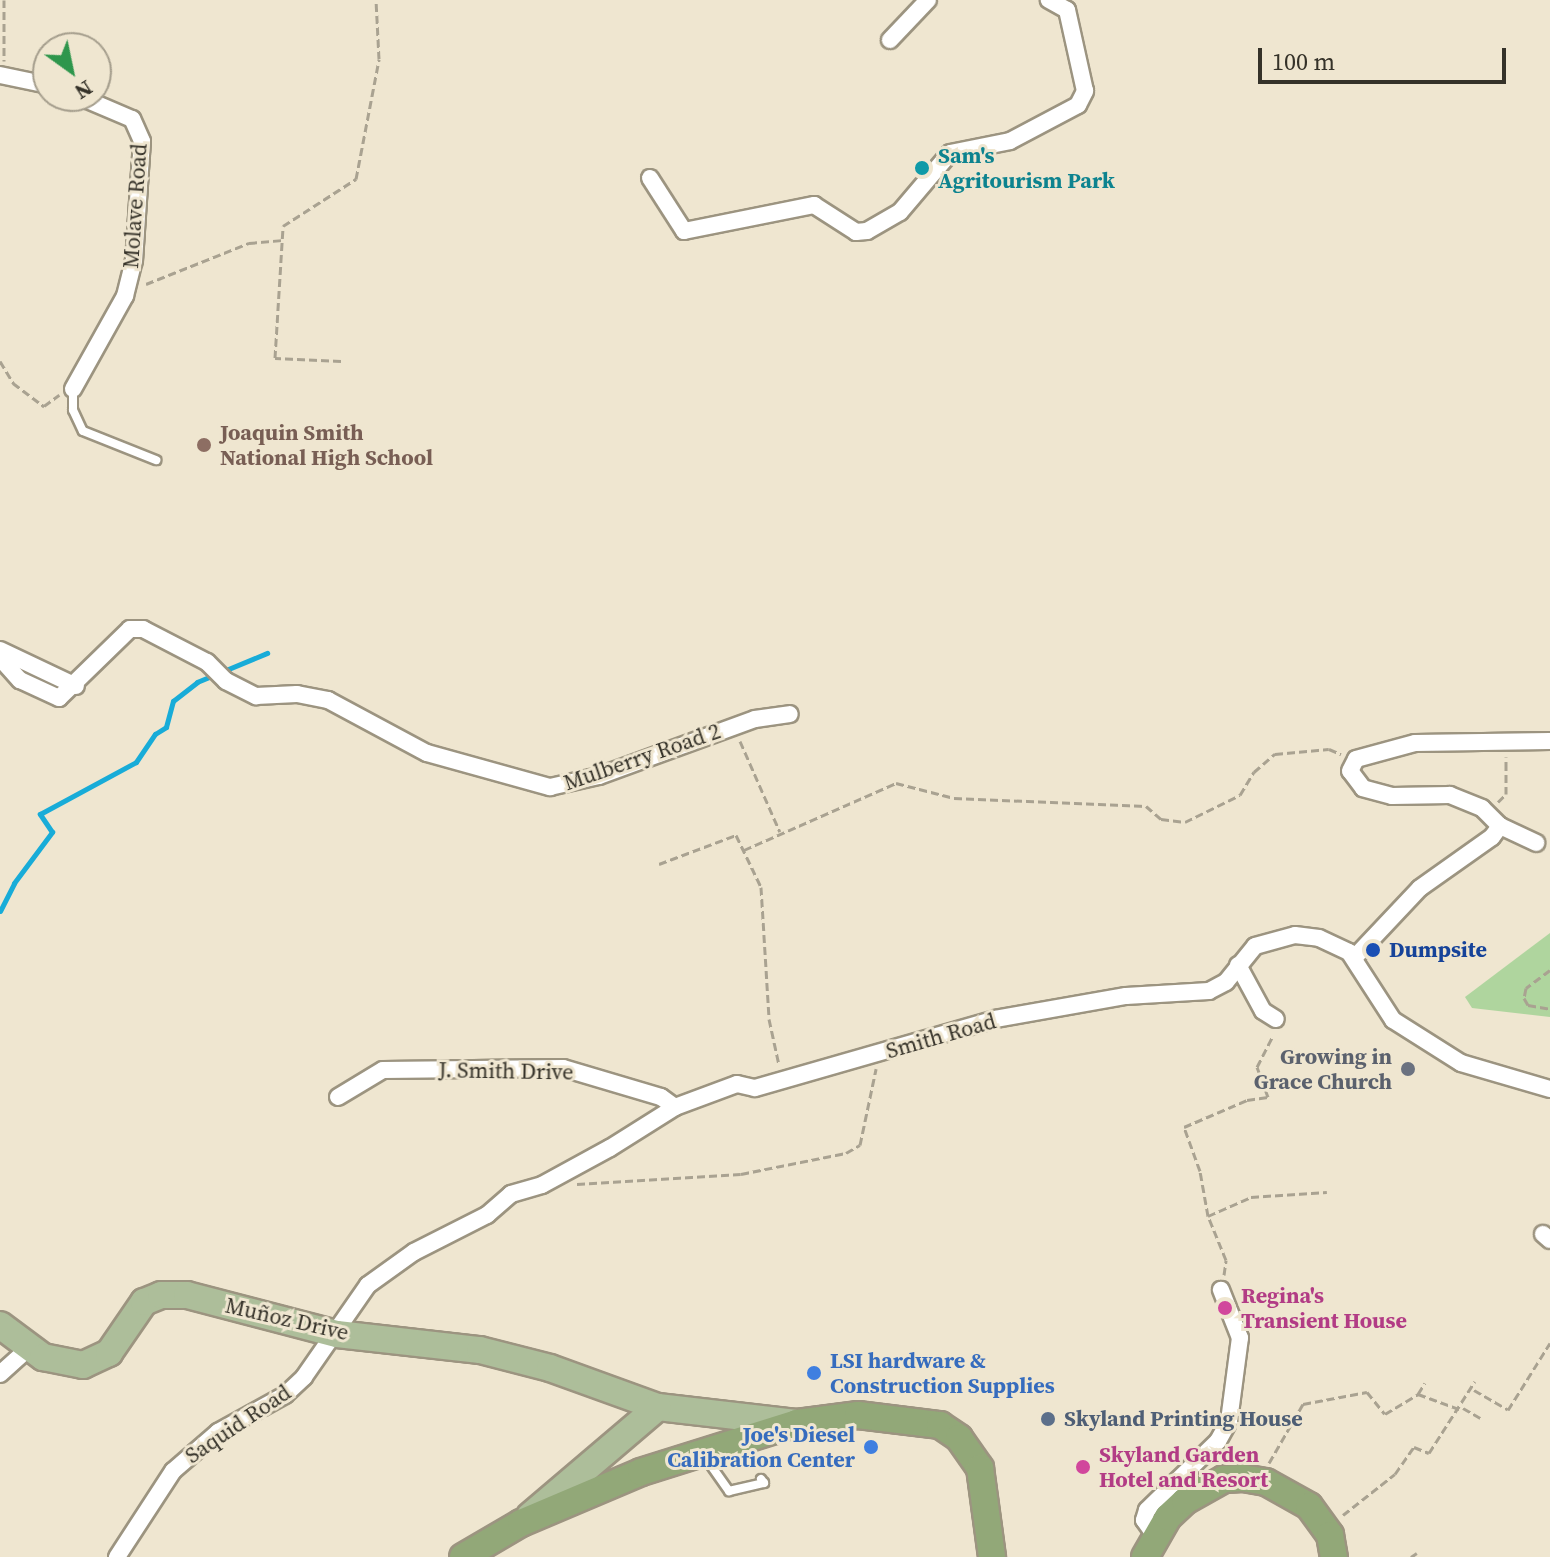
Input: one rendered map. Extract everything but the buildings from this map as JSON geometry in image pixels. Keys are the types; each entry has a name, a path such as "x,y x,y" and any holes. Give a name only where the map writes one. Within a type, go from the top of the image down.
{"highway":[{"path":"463,1557 521,1523 641,1472 701,1453 742,1452 797,1423 858,1415 940,1425 959,1438 980,1468 992,1557"},
{"path":"1151,1547 1168,1517 1203,1488 1243,1478 1274,1485 1309,1506 1330,1535 1334,1557"}],"main road":[{"name":"Muñoz Drive","path":"0,1325 28,1349 66,1364 93,1363 118,1343 131,1314 161,1295 187,1295 337,1334 480,1350 550,1368 658,1407 797,1423"},
{"path":"521,1523 658,1407"}],"street":[{"path":"890,40 928,0"},
{"path":"650,178 684,231 804,205 825,209 856,232 867,231 900,212 950,153 1010,141 1078,105 1085,91 1067,10 1049,0"},
{"path":"2,76 32,82"},
{"name":"Molave Road","path":"65,392 125,296 134,261 140,129 112,110"},
{"name":"Mulberry Road 2","path":"76,686 136,628 213,666 226,681 256,696 297,694 328,700 427,753 550,787 599,776 732,727 790,714"},
{"path":"0,650 76,686"},
{"path":"0,658 20,680 53,698 76,686"},
{"path":"1536,843 1500,826 1488,812 1450,795 1392,796 1363,788 1350,771 1356,759 1415,743 1550,741"},
{"path":"1500,826 1492,837 1420,888 1354,958 1393,1020 1461,1063 1550,1089"},
{"name":"Smith Road","path":"337,1334 352,1302 391,1268 487,1215 511,1194 542,1185 675,1107 737,1084 755,1088 783,1076 879,1054 995,1019 1126,996 1209,991 1226,982 1238,965 1266,940 1295,935 1338,945 1354,958"},
{"path":"1238,965 1263,1011 1276,1019"},
{"name":"J. Smith Drive","path":"338,1097 383,1070 563,1068 661,1097 675,1107"},
{"path":"1151,1547 1144,1520 1147,1510 1218,1441 1229,1421 1240,1338 1221,1290"},
{"name":"Saquid Road","path":"117,1557 173,1471 218,1432 285,1395 337,1334"},
{"path":"0,1374 28,1349"}],"lane":[{"path":"65,392 83,431 156,460"},
{"path":"701,1453 729,1491 764,1483 761,1479"}],"path":[{"path":"2,76 4,0"},
{"path":"341,361 275,358 282,240 285,220 356,179 379,59 376,0"},
{"path":"125,296 205,258 249,243 282,240"},
{"path":"0,361 13,383 44,406 65,392"},
{"path":"732,727 780,832"},
{"path":"1488,812 1506,794 1505,741"},
{"path":"744,850 896,783 954,798 1146,806 1161,819 1185,822 1240,795 1254,772 1275,754 1329,749 1356,759"},
{"path":"659,864 736,835 761,887 769,1019 783,1076"},
{"path":"1550,970 1526,988 1524,998 1528,1005 1550,1009"},
{"path":"1221,1290 1226,1260 1208,1216 1200,1171 1184,1127 1247,1100 1268,1097 1257,1067 1272,1044 1276,1019"},
{"path":"542,1185 741,1174 846,1153 860,1145 879,1054"},
{"path":"1208,1216 1251,1197 1327,1192"},
{"path":"1474,1390 1508,1410 1550,1343"},
{"path":"1341,1516 1395,1474 1414,1447 1429,1453 1462,1409 1474,1390 1475,1381"},
{"path":"1268,1466 1303,1404 1367,1392 1385,1414 1418,1394 1425,1383"},
{"path":"1418,1394 1480,1418"},
{"path":"1411,1557 1417,1553"}],"green space":[{"path":"1550,933 1550,1017 1472,1008 1465,997"}],"waterway":[{"path":"0,911 14,883 52,832 40,814 136,762 155,734 166,727 173,701 197,682 267,653"}],"place":[{"name":"Sam's Agritourism Park","path":"922,168"},
{"name":"Joaquin Smith National High School","path":"204,445"},
{"name":"Dumpsite","path":"1373,950"},
{"name":"Growing in Grace Church","path":"1408,1069"},
{"name":"Regina's Transient House","path":"1225,1308"},
{"name":"LSI hardware & Construction Supplies","path":"814,1373"},
{"name":"Skyland Printing House","path":"1048,1419"},
{"name":"Joe's Diesel Calibration Center","path":"871,1447"},
{"name":"Skyland Garden Hotel and Resort","path":"1083,1467"}]}
